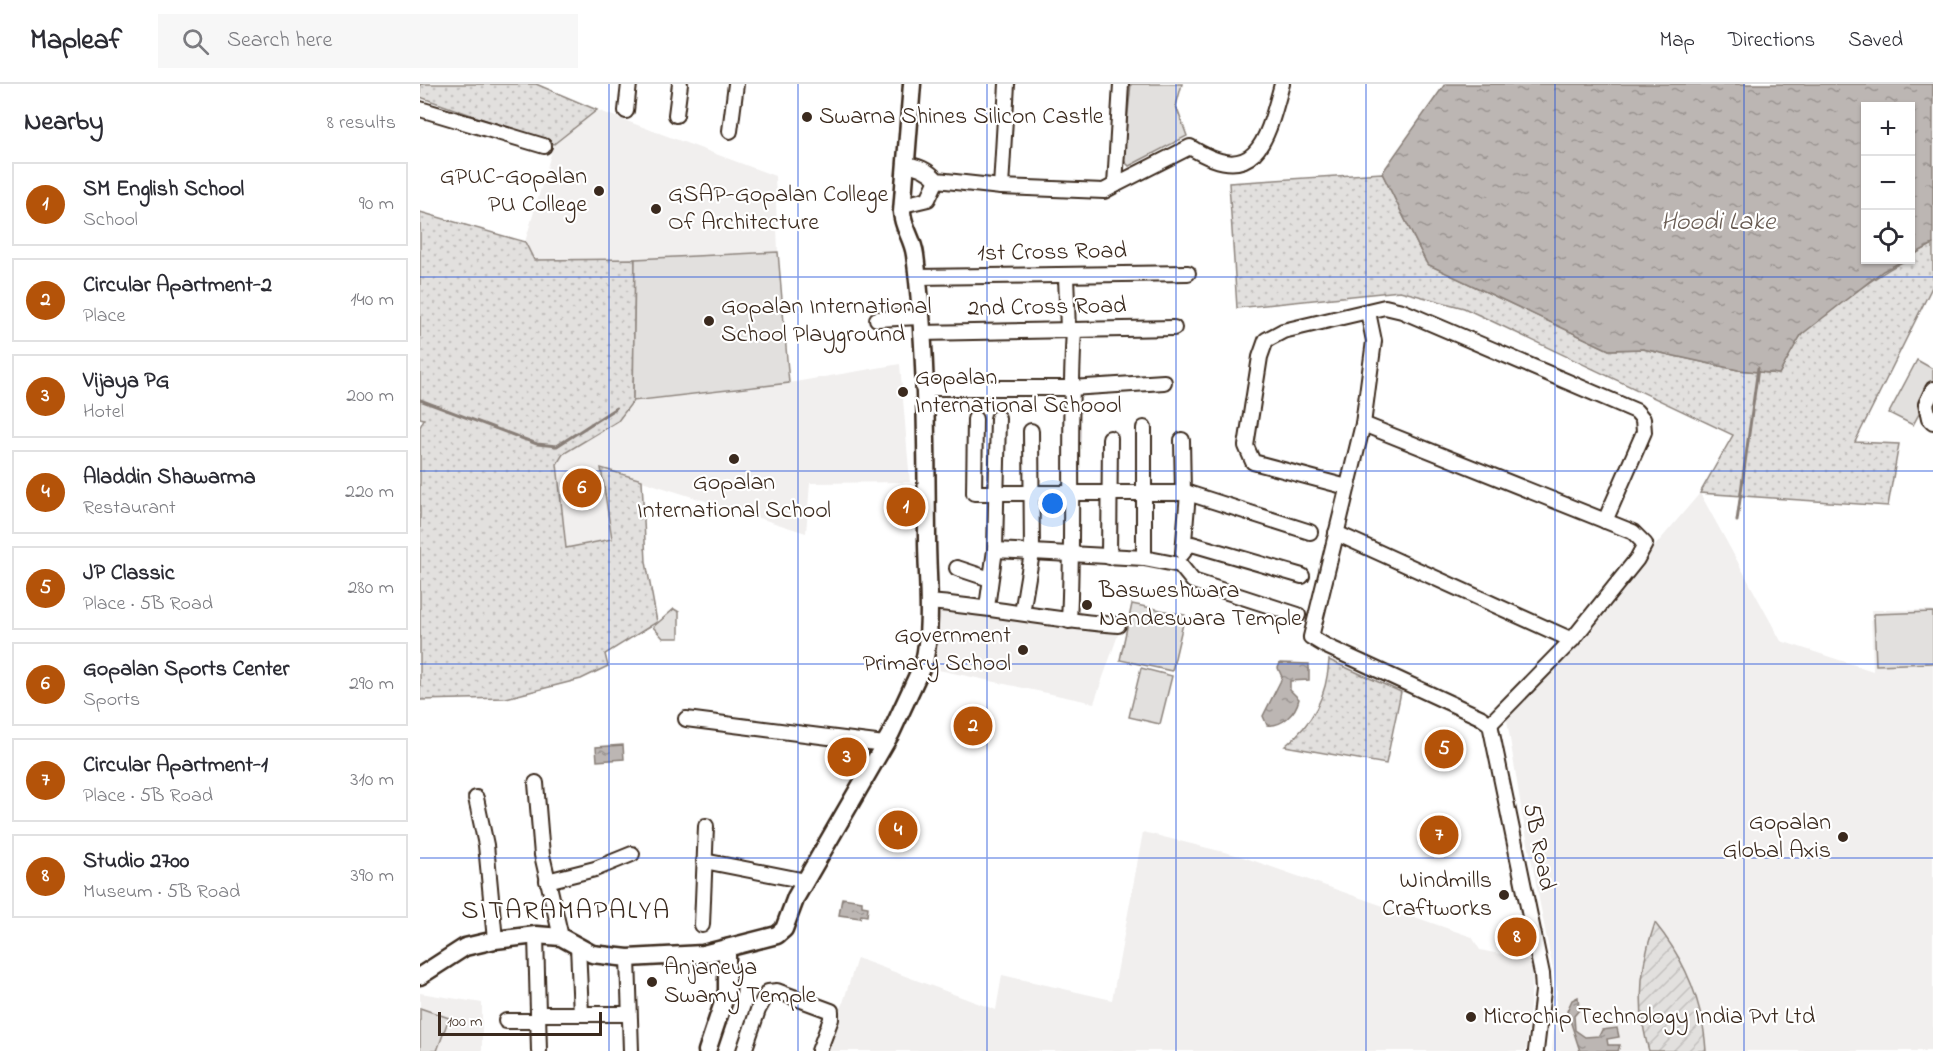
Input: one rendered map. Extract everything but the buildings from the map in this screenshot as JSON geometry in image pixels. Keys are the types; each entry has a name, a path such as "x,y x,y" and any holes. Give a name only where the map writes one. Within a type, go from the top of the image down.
{"street":[{"path":"626,111 629,84"},
{"path":"676,115 680,84"},
{"path":"730,131 736,84"},
{"path":"420,976 465,947 495,940 536,935 561,937 592,954 628,958 703,954 777,935 784,929 796,897 884,744 924,662 929,602 920,325 914,246 903,225 905,165 912,84"},
{"path":"1001,187 1007,84"},
{"path":"1115,185 1121,84"},
{"path":"905,165 914,165 930,172 937,180 1001,187 1095,192 1104,191 1190,147 1224,162 1238,163 1251,157 1262,146 1282,84"},
{"path":"420,109 544,146"},
{"path":"903,205 927,199 937,180"},
{"name":"1st Cross Road","path":"917,277 1188,273"},
{"path":"1066,276 1071,331 1073,493 1069,621"},
{"path":"1347,487 1253,462 1246,446 1260,357 1266,340 1283,331 1384,307 1402,311 1636,411 1643,419 1644,432 1605,521"},
{"path":"1363,424 1633,532 1645,544 1637,559 1572,640 1490,724 1480,717 1311,637 1363,424 1374,341 1368,312"},
{"name":"2nd Cross Road","path":"877,319 920,325 1071,331 1174,328"},
{"path":"923,388 1071,388 1164,382"},
{"path":"1933,389 1926,404 1929,418 1933,422"},
{"path":"987,607 995,550 998,418"},
{"path":"975,419 974,493 1186,493 1310,532"},
{"path":"1144,428 1144,558"},
{"path":"1022,613 1032,553 1031,431"},
{"path":"1109,556 1110,438"},
{"path":"1180,565 1185,548 1186,493 1182,440"},
{"path":"1336,533 1572,640"},
{"path":"1185,548 1192,544 1302,576"},
{"path":"995,550 1144,558 1180,565 1193,580 1298,615"},
{"path":"957,568 990,579"},
{"path":"929,602 987,607 1069,621 1118,625"},
{"path":"686,719 884,744"},
{"name":"5B Road","path":"1490,724 1542,975 1543,992 1536,1051"},
{"path":"536,783 546,881 561,937"},
{"path":"476,798 486,845 495,940"},
{"path":"702,925 706,826"},
{"path":"546,881 595,869 632,854"},
{"path":"704,861 807,880"},
{"path":"536,935 538,1051"},
{"path":"578,946 581,1014"},
{"path":"707,1051 727,991 727,948"},
{"path":"628,958 630,1051"},
{"path":"744,1051 758,1010 768,992 777,991 831,1011 831,1019 819,1051"},
{"path":"506,1021 581,1014 628,1014"}],"shaded area":[{"path":"420,84 536,84 597,110 554,144 420,97"},
{"path":"1131,84 1182,84 1176,106 1187,136 1129,166 1123,160"},
{"name":"GSAP-Gopalan College Of Architecture","path":"597,110 775,176 778,252 635,259 534,260 525,242 554,144"},
{"path":"1382,173 1427,264 1609,350 1643,349 1738,370 1779,374 1800,337 1819,319 1888,270 1900,264 1915,264 1915,254 1933,244 1933,285 1855,442 1899,444 1888,506 1700,493 1733,435 1464,308 1400,291 1237,308 1229,183"},
{"path":"420,212 525,242 534,260 635,259 633,401 618,421 563,454 557,464 566,548 612,539 601,468 642,480 646,562 657,622 605,654 608,666 581,679 506,698 420,700 420,427 424,419 420,418"},
{"name":"Gopalan International School Playground","path":"778,252 789,383 633,401 635,259"},
{"path":"1917,360 1933,369 1933,388 1913,425 1889,413"},
{"name":"Gopalan International School","path":"900,364 910,482 810,483 806,533 601,468 612,539 566,548 557,464 563,454 618,421 633,401 789,383"},
{"path":"1700,493 1781,641 1873,671 1871,610 1933,610 1933,1051 1552,1051 1557,990 1522,813 1507,720"},
{"path":"1132,604 1185,615 1172,671 1120,660"},
{"name":"Government Primary School","path":"935,606 1119,632 1094,703 934,669"},
{"path":"674,609 679,612 679,638 663,638 653,627"},
{"path":"1933,612 1933,663 1876,665 1874,614"},
{"path":"1329,660 1401,692 1386,764 1285,746 1303,728 1317,708 1328,673"},
{"path":"1141,668 1172,676 1160,724 1129,717"},
{"path":"1143,832 1240,856 1472,937 1480,950 1534,961 1526,1051 828,1051 857,958 996,1010 1002,975 1112,1000"},
{"path":"1655,923 1676,952 1691,983 1701,1016 1706,1051 1649,1051 1641,1003 1643,971"},
{"path":"420,993 482,1003 482,1051 420,1051"},
{"path":"420,1008 449,1018 437,1051 420,1051"}],"water":[{"name":"Hoodi Lake","path":"1445,84 1933,84 1933,244 1915,254 1915,102 1861,102 1861,264 1897,264 1883,271 1801,335 1779,374 1738,370 1643,349 1609,350 1427,264 1382,173"},
{"path":"1280,663 1309,664 1309,680 1290,681 1290,690 1299,699 1295,709 1288,718 1278,724 1267,725 1263,716 1282,677 1278,668"},
{"path":"623,745 624,759 597,761 596,747"},
{"path":"842,898 862,901 862,906 868,907 867,916 861,915 860,918 839,915"},
{"path":"1578,997 1579,1010 1574,1016 1575,1030 1585,1037 1599,1036 1602,1030 1617,1028 1619,1037 1607,1039 1608,1045 1620,1045 1618,1051 1580,1051 1567,1011 1572,1000"}],"waterway":[{"path":"1737,521 1758,368"},
{"path":"420,400 537,444 557,446 616,408"}],"place":[{"name":"Swarna Shines Silicon Castle","path":"807,117"},
{"name":"GPUC-Gopalan PU College","path":"599,191"},
{"name":"GSAP-Gopalan College Of Architecture","path":"656,209"},
{"name":"Gopalan International School Playground","path":"709,321"},
{"name":"Gopalan International Schoool","path":"903,392"},
{"name":"Gopalan International School","path":"734,459"},
{"name":"Gopalan Sports Center","path":"582,488"},
{"name":"SM English School","path":"906,507"},
{"name":"Basweshwara Nandeswara Temple","path":"1087,605"},
{"name":"Government Primary School","path":"1023,650"},
{"name":"Circular Apartment-2","path":"973,726"},
{"name":"JP Classic","path":"1444,749"},
{"name":"Vijaya PG","path":"847,757"},
{"name":"Aladdin Shawarma","path":"898,830"},
{"name":"Circular Apartment-1","path":"1439,835"},
{"name":"Gopalan Global Axis","path":"1843,837"},
{"name":"Windmills Craftworks","path":"1504,895"},
{"name":"Studio 2700","path":"1517,937"},
{"name":"Anjaneya Swamy Temple","path":"652,982"},
{"name":"Microchip Technology India Pvt Ltd","path":"1471,1017"}],"district":[{"name":"SITARAMAPALYA","path":"566,911"}]}
